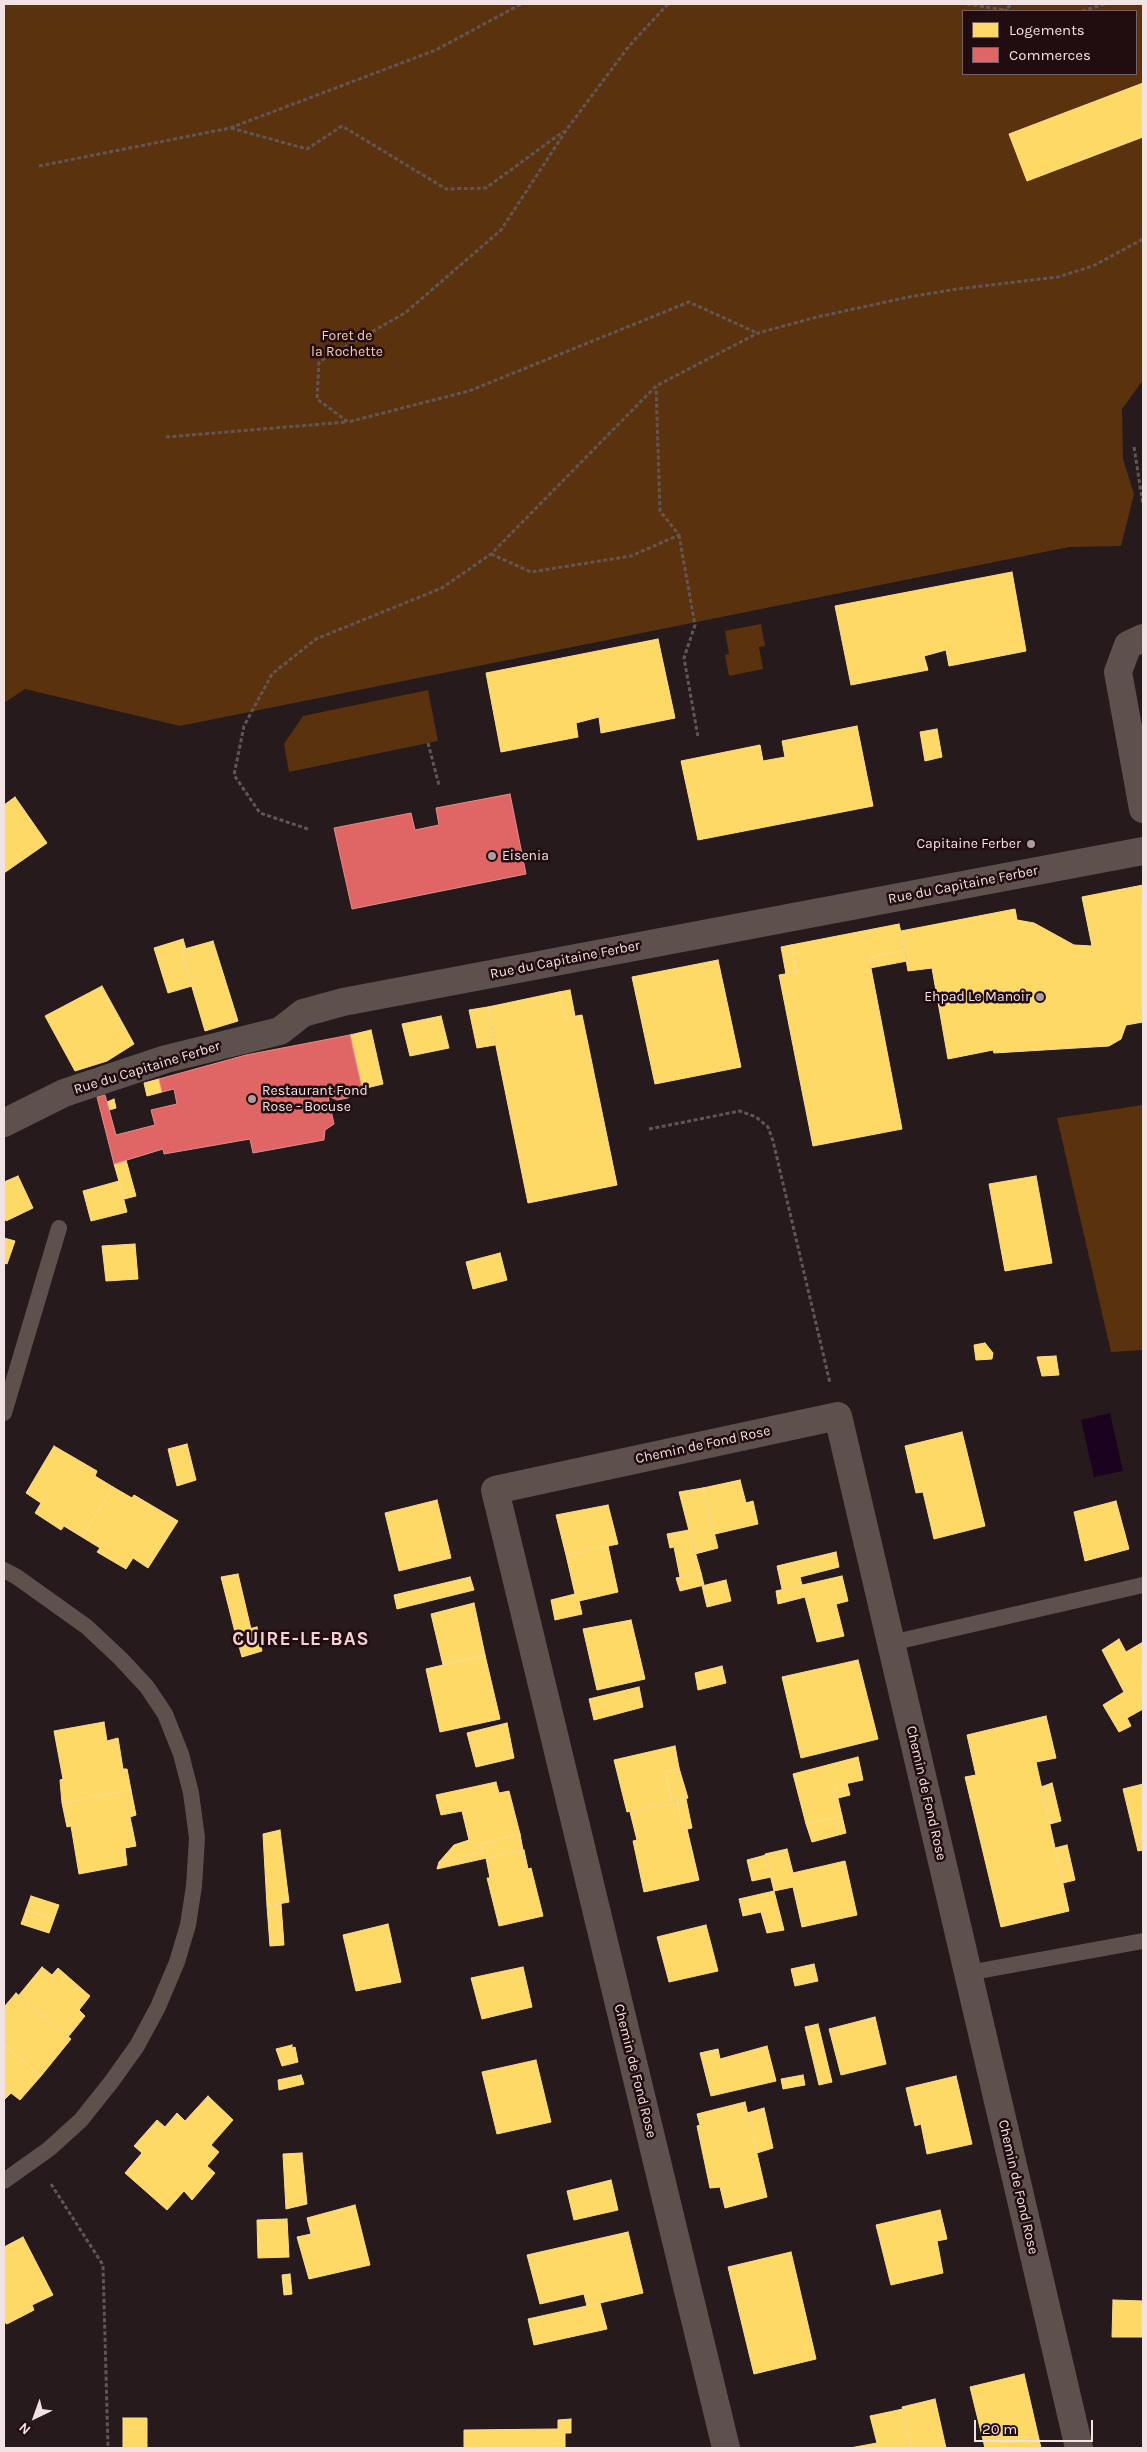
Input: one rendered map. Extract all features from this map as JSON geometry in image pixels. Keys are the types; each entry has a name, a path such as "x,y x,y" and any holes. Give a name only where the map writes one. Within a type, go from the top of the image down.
{"street":[{"path":"1143,638 1128,645 1118,672 1143,809"},
{"name":"Rue du Capitaine Ferber","path":"4,1123 64,1093 166,1059 280,1031 303,1013 343,1002 1143,851"},
{"name":"Chemin de Fond Rose","path":"726,2448 495,1490 838,1416 1079,2448"}],"lane":[{"path":"4,1413 59,1228"},
{"path":"4,1570 87,1627 121,1658 147,1687 166,1714 181,1754 191,1794 197,1838 194,1886 188,1925 177,1962 158,2007 137,2046 81,2120 35,2160 4,2181"},
{"path":"891,1643 1143,1585"},
{"path":"968,1973 1143,1942"}],"path":[{"path":"39,166 230,128 436,50 521,4"},
{"path":"348,422 317,399 319,362 405,312 501,230 567,129 629,46 668,4"},
{"path":"967,4 1000,10"},
{"path":"1085,10 1105,4"},
{"path":"230,128 306,149 342,126 446,189 486,188 567,129"},
{"path":"308,829 260,813 234,775 244,726 272,674 316,639 442,588 491,554 656,386 758,333 817,317 909,297 957,289 1058,277 1092,266 1122,252 1143,239"},
{"path":"166,437 348,422 469,391 633,323 689,302 758,333"},
{"path":"656,386 660,511 679,535 695,625 684,658 698,737"},
{"path":"1134,447 1143,505"},
{"path":"491,554 531,572 631,556 679,535"},
{"path":"428,743 439,785"},
{"path":"650,1129 740,1110 756,1117 768,1127 773,1141 838,1416"},
{"path":"35,2160 103,2265 108,2448"}],"green space":[{"name":"Foret de la Rochette","path":"4,4 1143,4 1143,380 1122,409 1123,459 1134,494 1121,546 1069,547 180,726 25,689 4,703"},
{"path":"761,624 765,646 759,647 763,669 729,676 725,655 729,654 725,631"},
{"path":"428,690 438,741 289,772 284,744 303,716"},
{"path":"1143,1105 1143,1350 1111,1352 1057,1118"}],"shaded area":[{"path":"1110,1413 1123,1471 1094,1477 1081,1420"}],"building: Logements":[{"path":"1143,83 1143,137 1027,181 1009,134"},
{"path":"1012,572 1026,651 949,666 946,650 924,656 928,670 851,685 835,606"},
{"path":"658,639 675,718 601,733 599,717 576,723 578,737 501,752 486,673"},
{"path":"857,726 873,806 698,840 681,761 760,745 763,761 785,757 782,741"},
{"path":"937,729 942,757 925,761 920,732"},
{"path":"15,797 47,843 4,873 4,805"},
{"name":"Ehpad Le Manoir","path":"1143,885 1143,1022 1126,1025 1121,1039 1109,1046 994,1053 993,1050 948,1059 932,968 908,971 901,931 1015,909 1017,920 1034,923 1074,945 1092,946 1082,897"},
{"path":"899,924 905,950 869,958 902,1129 813,1146 779,975 797,972 791,945"},
{"path":"183,939 186,949 181,950 192,986 168,993 154,948"},
{"path":"213,941 238,1021 205,1031 181,950"},
{"path":"791,945 797,972 786,974 781,947"},
{"path":"905,950 907,961 870,968 869,958"},
{"path":"718,960 741,1067 655,1084 632,977"},
{"path":"102,986 134,1044 107,1061 75,1071 45,1016"},
{"path":"570,990 575,1016 565,1018 559,992"},
{"path":"559,992 565,1018 582,1015 617,1185 528,1203 488,1007"},
{"path":"488,1007 495,1045 477,1048 469,1010"},
{"path":"441,1016 449,1048 410,1056 402,1024"},
{"path":"371,1030 383,1084 362,1089 350,1035"},
{"path":"159,1079 162,1092 147,1096 144,1083"},
{"path":"114,1099 116,1108 109,1110 107,1102"},
{"path":"126,1160 136,1196 124,1199 114,1164"},
{"path":"18,1176 33,1208 6,1221 4,1216 4,1182"},
{"path":"1036,1176 1052,1263 1005,1271 989,1184"},
{"path":"119,1181 127,1212 91,1221 83,1191"},
{"path":"4,1238 15,1241 7,1264 4,1263"},
{"path":"135,1244 138,1279 106,1281 102,1246"},
{"path":"500,1253 507,1280 473,1289 466,1262"},
{"path":"985,1343 993,1353 992,1359 976,1360 974,1345"},
{"path":"1056,1356 1059,1375 1042,1376 1037,1357"},
{"path":"962,1432 985,1526 934,1539 923,1492 916,1493 905,1446"},
{"path":"187,1444 196,1480 177,1486 168,1449"},
{"path":"54,1446 97,1471 95,1476 113,1487 82,1537 64,1526 61,1530 35,1513 41,1503 26,1493"},
{"path":"740,1480 746,1503 753,1501 758,1524 715,1534 703,1488"},
{"path":"113,1487 132,1498 134,1495 178,1521 148,1568 133,1558 126,1569 97,1552 100,1548 82,1537"},
{"path":"703,1488 718,1548 695,1554 679,1492"},
{"path":"437,1500 451,1558 399,1571 385,1513"},
{"path":"1116,1501 1129,1549 1085,1561 1074,1512"},
{"path":"608,1505 618,1544 566,1555 556,1515"},
{"path":"689,1530 701,1573 680,1577 674,1547 670,1548 667,1534"},
{"path":"608,1546 618,1592 579,1601 582,1614 555,1620 551,1600 575,1594 566,1555"},
{"path":"836,1552 839,1567 800,1577 802,1585 782,1589 777,1566"},
{"path":"701,1573 704,1585 680,1591 676,1578"},
{"path":"238,1574 251,1629 235,1632 221,1577"},
{"path":"842,1576 848,1601 836,1604 844,1636 817,1642 805,1597 778,1604 776,1591"},
{"path":"470,1577 474,1590 397,1609 394,1595"},
{"path":"726,1580 731,1601 707,1607 702,1586"},
{"path":"474,1603 485,1655 443,1665 431,1614"},
{"path":"631,1620 645,1679 597,1690 583,1629"},
{"path":"257,1627 262,1651 242,1657 235,1632"},
{"path":"1119,1639 1126,1652 1143,1642 1143,1709 1127,1718 1131,1726 1119,1732 1103,1705 1124,1692 1102,1650"},
{"path":"485,1655 500,1719 440,1732 426,1669"},
{"path":"858,1660 878,1739 801,1758 782,1677"},
{"path":"722,1666 726,1683 698,1690 695,1673"},
{"path":"639,1687 643,1707 594,1720 589,1699"},
{"path":"1046,1716 1056,1758 1036,1762 1069,1911 1001,1927 965,1777 976,1775 967,1735"},
{"path":"104,1722 107,1741 118,1738 123,1769 127,1769 131,1790 62,1803 60,1780 63,1779 54,1731"},
{"path":"507,1723 514,1758 476,1767 467,1733"},
{"path":"675,1746 679,1768 665,1772 672,1802 627,1812 614,1760"},
{"path":"858,1757 863,1780 835,1786 842,1816 806,1824 793,1774"},
{"path":"679,1768 688,1798 672,1802 665,1772"},
{"path":"496,1782 499,1793 509,1791 520,1834 481,1844 483,1852 439,1862 454,1845 469,1840 462,1811 441,1815 436,1795"},
{"path":"847,1783 850,1795 838,1798 835,1786"},
{"path":"1052,1783 1061,1821 1050,1824 1041,1787"},
{"path":"1143,1784 1143,1850 1138,1851 1123,1789"},
{"path":"131,1790 136,1815 130,1817 136,1846 125,1848 127,1865 79,1874 71,1826 67,1827 62,1803"},
{"path":"686,1799 692,1828 683,1830 677,1800"},
{"path":"677,1800 683,1830 687,1829 699,1880 644,1892 633,1841 637,1840 630,1812"},
{"path":"842,1816 846,1833 812,1842 806,1824"},
{"path":"280,1830 289,1902 267,1906 263,1834"},
{"path":"520,1834 523,1850 437,1869 439,1862 483,1852 481,1844"},
{"path":"1067,1845 1075,1880 1063,1883 1055,1848"},
{"path":"787,1849 793,1873 845,1861 857,1915 802,1927 793,1887 774,1891 765,1854"},
{"path":"524,1850 528,1869 531,1868 543,1916 499,1926 487,1878 490,1878 486,1858"},
{"path":"766,1855 771,1877 752,1881 747,1860"},
{"path":"774,1891 784,1930 767,1933 761,1912 743,1916 739,1899"},
{"path":"31,1896 59,1905 54,1919 26,1910"},
{"path":"281,1904 284,1945 270,1946 267,1906"},
{"path":"26,1910 54,1919 49,1933 21,1924"},
{"path":"388,1924 401,1982 356,1991 343,1935"},
{"path":"706,1925 718,1971 669,1982 657,1937"},
{"path":"814,1964 818,1981 795,1986 791,1969"},
{"path":"42,1967 52,1975 58,1968 90,1996 79,2010 85,2016 68,2037 19,1995"},
{"path":"523,1967 532,2007 482,2019 471,1978"},
{"path":"16,1993 71,2039 41,2076 4,2045 4,2007"},
{"path":"875,2017 886,2064 841,2075 829,2029"},
{"path":"818,2024 832,2082 819,2085 805,2027"},
{"path":"4,2045 41,2076 20,2100 11,2093 4,2100"},
{"path":"292,2045 292,2048 295,2047 298,2062 282,2066 276,2049"},
{"path":"767,2046 776,2081 711,2096 700,2053 718,2049 720,2059"},
{"path":"536,2060 551,2122 497,2134 482,2072"},
{"path":"301,2075 304,2084 279,2090 278,2080"},
{"path":"803,2075 805,2085 783,2089 781,2079"},
{"path":"956,2076 972,2144 927,2154 921,2124 915,2126 906,2088"},
{"path":"208,2096 233,2120 211,2145 219,2152 207,2166 215,2173 192,2200 184,2191 167,2210 125,2173 142,2153 134,2146 157,2120 165,2127 177,2113 185,2121"},
{"path":"745,2102 767,2197 725,2208 720,2187 710,2188 697,2126 700,2125 697,2114"},
{"path":"764,2108 773,2148 757,2153 747,2113"},
{"path":"302,2153 307,2204 286,2209 283,2154"},
{"path":"611,2180 618,2210 574,2220 567,2191"},
{"path":"355,2205 370,2265 309,2279 297,2237 311,2234 307,2218"},
{"path":"940,2210 947,2239 937,2241 943,2273 891,2285 876,2225"},
{"path":"287,2219 289,2257 258,2258 257,2220"},
{"path":"628,2232 643,2293 587,2306 584,2294 540,2304 527,2255"},
{"path":"23,2237 53,2295 32,2305 34,2310 7,2324 4,2322 4,2247"},
{"path":"791,2252 816,2359 754,2374 728,2267"},
{"path":"290,2274 292,2294 284,2295 282,2275"},
{"path":"1113,2300 1143,2301 1143,2337 1112,2337"},
{"path":"600,2303 607,2329 534,2345 528,2319"},
{"path":"1024,2374 1041,2448 985,2448 970,2387"},
{"path":"935,2399 946,2448 912,2448 902,2407"},
{"path":"903,2409 912,2448 850,2448 877,2443 870,2416"},
{"path":"123,2418 147,2418 147,2448 123,2448"},
{"path":"571,2419 571,2433 565,2433 565,2448 464,2448 464,2430 558,2429 558,2420"}],"building: Commerces":[{"path":"510,794 526,874 352,909 334,828 411,813 415,830 439,825 436,808"},
{"name":"Restaurant Fond Rose - Bocuse","path":"350,1035 362,1089 353,1090 348,1098 337,1100 328,1096 334,1124 325,1130 324,1140 253,1153 250,1139 164,1154 163,1149 114,1164 97,1097 105,1095 116,1135 155,1125 151,1110 177,1104 174,1089 162,1092 159,1079 246,1055"}],"place":[{"name":"Capitaine Ferber","path":"1031,844"},
{"name":"Eisenia","path":"492,856"},
{"name":"Ehpad Le Manoir","path":"1040,997"},
{"name":"Restaurant Fond Rose - Bocuse","path":"252,1099"}],"district":[{"name":"CUIRE-LE-BAS","path":"301,1640"}]}
